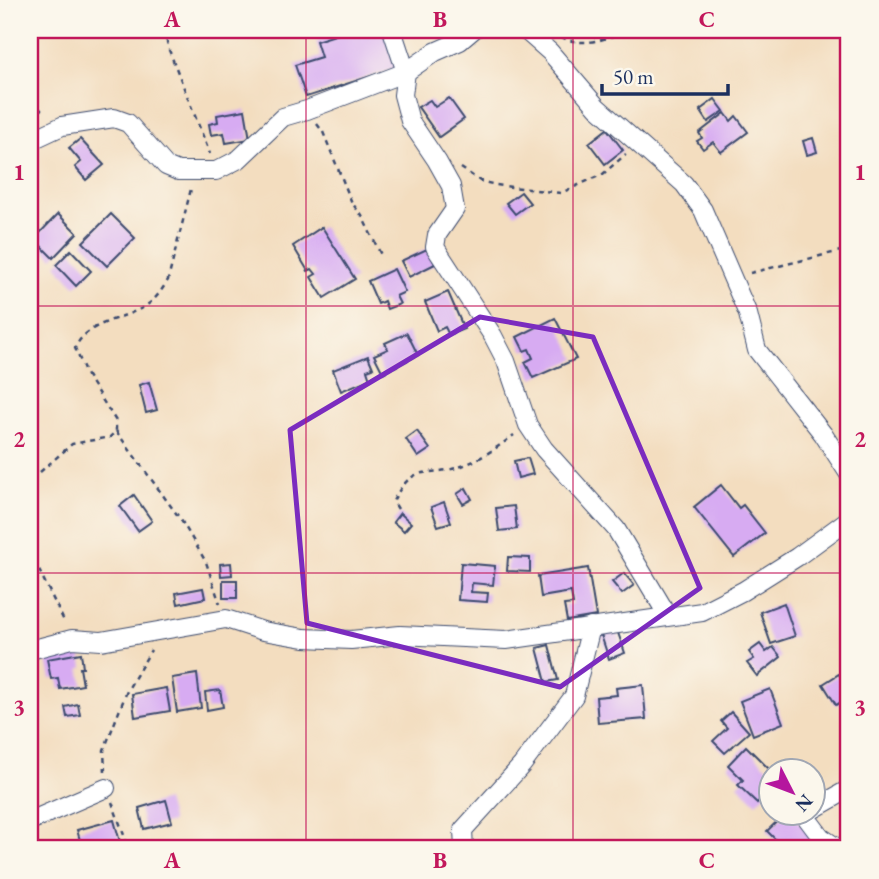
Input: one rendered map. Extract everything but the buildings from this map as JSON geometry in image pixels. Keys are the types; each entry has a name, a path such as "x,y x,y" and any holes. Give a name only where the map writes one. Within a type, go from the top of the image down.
{"street":[{"path":"392,30 407,72 403,95 410,121 451,186 455,209 437,235 435,247 493,336 506,361 528,425 544,449 616,529 668,616"},
{"path":"30,141 62,127 114,118 128,123 166,166 178,172 210,172 239,159 283,117 407,72 435,52 460,41 473,30"},
{"path":"525,30 550,52 597,107 684,184 703,210 748,314 757,350 823,434 849,474"},
{"path":"30,650 72,639 101,641 226,619 284,634 351,640 400,635 506,639 702,612 743,591 849,519"},
{"path":"464,849 463,830 522,765 574,696 591,627"},
{"path":"30,821 106,788"},
{"path":"826,802 849,789"},
{"path":"813,826 821,837 839,849"}],"path":[{"path":"164,30 210,172 188,193 168,280 161,290 149,304 93,329 78,340 75,348 87,376 116,421 116,431 181,520 206,562 226,619"},
{"path":"555,34 573,43 611,38 624,30"},
{"path":"307,110 323,132 352,203 362,216 382,257"},
{"path":"437,161 462,168 480,181 561,193 603,174 639,143"},
{"path":"733,278 849,249"},
{"path":"398,509 393,501 402,485 412,475 461,467 494,450 528,425"},
{"path":"30,472 40,472 72,444 110,437 116,431"},
{"path":"30,552 72,639"},
{"path":"129,849 106,788 104,750 127,691 163,629"}],"highlighted area":[{"path":"480,317 593,337 700,588 560,687 307,623 290,430"}]}
